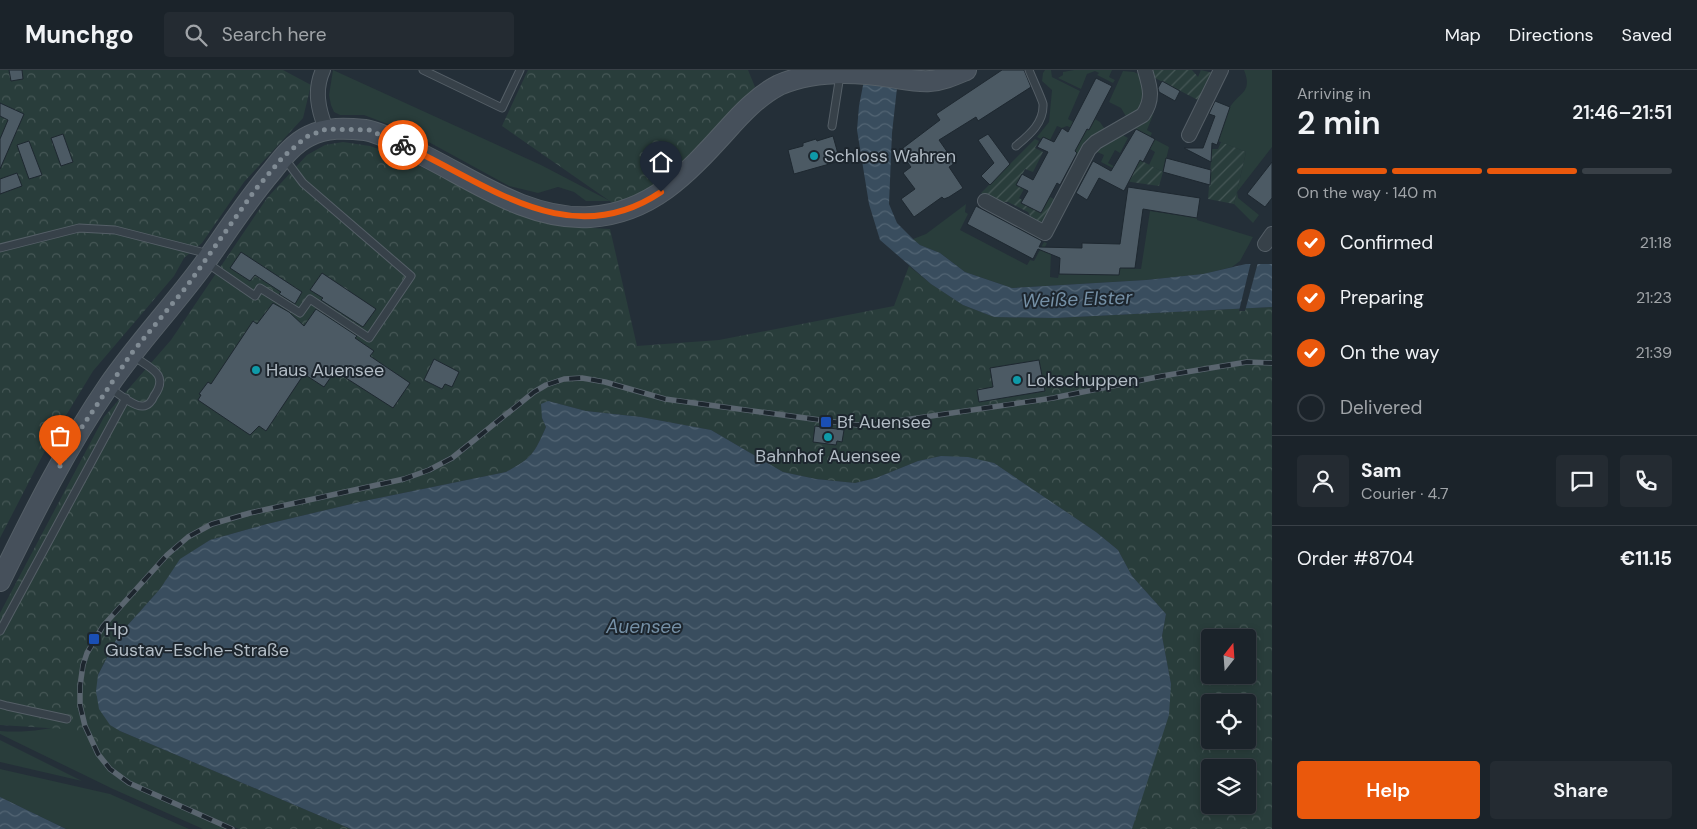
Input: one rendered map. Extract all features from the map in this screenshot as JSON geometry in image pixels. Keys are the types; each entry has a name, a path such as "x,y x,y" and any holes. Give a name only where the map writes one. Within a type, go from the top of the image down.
{"main road":[{"path":"0,580 50,483 78,433 108,386 131,354 208,258 255,190 283,157 306,137 326,129 369,130 422,154 508,199 548,213 586,217 609,215 636,206 672,186 696,164 746,109 778,85 796,77 815,73 847,71 919,82 942,80 966,70"}],"street":[{"path":"323,70 319,80 318,108 326,129"},
{"path":"985,202 1045,233 1089,149 1096,142 1143,115 1148,107 1151,97 1144,70"},
{"path":"1189,135 1221,70"}],"lane":[{"path":"423,70 502,108 520,70"},
{"path":"1016,146 1040,122 1043,103 1033,84 1029,70"},
{"path":"832,126 847,71"},
{"path":"0,248 79,228 115,230 208,258 255,296 260,288 300,314 310,299 369,338 411,276 303,183 283,157"},
{"path":"108,386 138,405 144,406 149,404 160,386 161,380 159,375 131,354"},
{"path":"0,631 126,398"},
{"path":"0,704 67,718"}],"green space":[{"path":"0,70 283,70 311,85 303,118 244,182 202,243 184,258 174,276 93,371 48,445 0,538"},
{"path":"333,70 541,165 610,201 586,201 574,192 558,187 538,193 509,186 425,140 398,128 364,115 340,115 334,112 329,95"},
{"path":"528,70 748,70 755,87 669,176 642,194 614,204 502,126"},
{"path":"1045,70 1051,70 1052,77 1080,91 1068,119 1089,130 1095,119 1100,122 1106,131 1079,157 1073,154 1084,134 1067,126 1062,128 1057,126 1050,140 1037,137 1049,122 1052,90 1042,81"},
{"path":"1074,70 1112,70 1109,77 1115,80 1113,83 1097,75 1099,73 1095,71 1087,74 1081,89 1058,78 1063,75 1063,72"},
{"path":"1152,70 1192,70 1198,77 1201,70 1213,73 1200,101 1153,77"},
{"path":"1244,70 1272,70 1272,147 1237,192 1238,198 1259,215 1253,223 1234,204 1246,152 1218,141 1228,111 1246,88 1247,83"},
{"path":"1123,71 1134,72 1140,75 1146,92 1142,109 1127,118 1121,108 1109,102"},
{"path":"1151,114 1153,115 1147,130 1152,133 1150,137 1169,147 1163,172 1149,165 1155,152 1150,149 1149,137 1133,128"},
{"path":"1121,134 1128,138 1120,153 1115,150 1108,163 1123,171 1122,173 1101,162 1104,155 1095,151"},
{"path":"1035,139 1039,141 1035,148 1043,152 1033,172 1025,169 1017,185 1024,189 1019,198 1022,200 1021,203 1041,213 1050,197 1056,200 1044,221 1037,223 1032,220 1028,212 1008,202 999,202 981,193"},
{"path":"343,142 370,146 399,156 521,215 558,226 610,229 637,346 719,340 894,306 909,266 931,284 963,305 994,317 1055,318 1272,307 1272,829 1132,829 1171,684 1162,636 1166,614 1132,576 1118,550 1096,532 994,463 941,456 918,461 876,478 855,483 816,479 783,472 711,430 641,417 586,411 548,401 542,418 546,427 535,449 522,463 506,472 364,501 267,524 210,540 181,559 160,589 118,636 98,675 110,725 120,731 351,829 239,829 120,778 64,729 0,725 0,613 104,417 171,340 267,198 307,155 325,145"},
{"path":"1221,142 1246,152 1234,204 1208,199 1212,149 1218,149"},
{"path":"1140,160 1163,172 1159,186 1117,180 1127,173 1132,175"},
{"path":"966,204 965,212 968,214 960,230 1027,265 1030,260 1034,261 1044,242 1047,243 1043,251 1051,254 1050,277 1058,278 1059,274 1119,275 1120,268 1141,269 1150,211 1197,218 1197,220 1253,237 1240,261 1232,267 1204,274 1146,280 1012,288 965,272 940,253 920,245 913,239 926,234"},
{"path":"69,724 111,773 133,787 230,829 203,829 113,789 0,734 0,731 18,732"},
{"path":"0,740 82,781 0,762"},
{"path":"0,769 110,794 189,829 66,829 0,797"}],"water":[{"name":"Weiße Elster","path":"866,70 899,70 892,133 889,204 897,223 920,245 940,253 965,272 1012,288 1146,280 1203,274 1246,264 1272,264 1272,307 1055,318 994,317 963,305 931,284 880,240 869,204 857,130 859,106"},
{"name":"Auensee","path":"548,401 586,411 641,417 711,430 783,472 816,479 855,483 876,478 918,461 941,456 968,457 994,463 1096,532 1118,550 1132,576 1166,614 1162,636 1171,684 1169,715 1132,829 351,829 120,731 110,725 99,709 96,691 98,675 118,636 160,589 180,559 210,540 267,524 364,501 506,472 522,463 535,449 546,427 542,418 541,404"},
{"path":"0,797 66,829 0,829"}],"pier":[{"path":"1251,262 1258,262 1245,311 1239,311"}],"building":[{"path":"9,70 22,70 23,79 11,81"},
{"path":"1002,70 1024,70 1031,87 978,121 976,117 939,140 955,163 949,167 963,188 949,197 944,199 942,197 914,217 901,199 915,189 903,173 911,167 899,151 940,120 936,114"},
{"path":"1096,78 1112,86 1089,130 1087,129 1075,151 1077,153 1060,185 1057,183 1041,213 1021,203 1028,191 1016,185 1022,174 1033,180 1048,152 1037,147 1043,137 1054,142 1062,128 1068,132"},
{"path":"1162,81 1180,91 1175,101 1159,92 1158,88"},
{"path":"1215,101 1230,107 1217,145 1212,143 1211,162 1184,148 1203,148 1215,116 1209,114"},
{"path":"0,103 24,114 0,169 0,139 8,120 0,116"},
{"path":"1136,129 1155,139 1143,162 1140,160 1124,191 1099,178 1087,200 1076,193 1093,161 1111,171"},
{"path":"63,134 73,162 61,166 51,138"},
{"path":"988,134 1010,164 990,185 981,176 994,163 978,140"},
{"name":"Schloss Wahren","path":"833,136 840,161 794,174 788,150 803,146 803,143"},
{"path":"29,141 42,175 29,179 17,145"},
{"path":"1166,158 1211,170 1210,185 1163,172"},
{"path":"1272,162 1272,198 1265,207 1247,194"},
{"path":"17,173 22,186 0,194 0,179"},
{"path":"1128,187 1200,198 1197,218 1143,209 1135,268 1120,268 1119,275 1059,274 1060,258 1038,249 1033,259 967,224 976,206 1042,241 1039,247 1082,248 1082,243 1120,244"},
{"path":"241,252 302,292 295,304 255,275 250,281 230,268"},
{"path":"322,273 376,309 363,327 321,300 323,298 310,290"},
{"path":"273,303 289,312 304,326 316,309 357,336 355,338 374,351 370,356 410,383 393,408 335,371 324,387 304,374 266,431 259,426 250,435 198,400 201,395 199,394 208,382 211,384 253,321 257,324"},
{"path":"434,359 459,372 452,387 445,384 442,389 424,380"},
{"name":"Lokschuppen","path":"1039,360 1045,391 979,402 977,390 993,387 990,368"},
{"name":"Bahnhof Auensee","path":"815,426 844,430 842,442 837,441 836,445 813,442"}],"railway":[{"path":"232,829 129,783 110,769 98,754 85,726 80,705 83,665 87,653 103,626 167,555 188,537 212,524 250,513 404,479 429,470 452,458 534,392 546,385 564,379 582,378 605,382 665,399 857,425 877,424 1053,398 1162,376 1247,362 1272,363"}],"way so far":[{"path":"60,466 78,433 131,354 187,286 255,190 283,157 306,137 326,129 369,130 403,145"}],"place":[{"name":"Schloss Wahren","path":"814,156"},
{"name":"Haus Auensee","path":"256,370"},
{"name":"Lokschuppen","path":"1017,380"},
{"name":"Bf Auensee","path":"826,422"},
{"name":"Bahnhof Auensee","path":"828,437"},
{"name":"Hp Gustav-Esche-Straße","path":"94,639"}],"route":[{"path":"403,145 508,199 548,213 586,217 609,215 629,210 661,192"}]}
